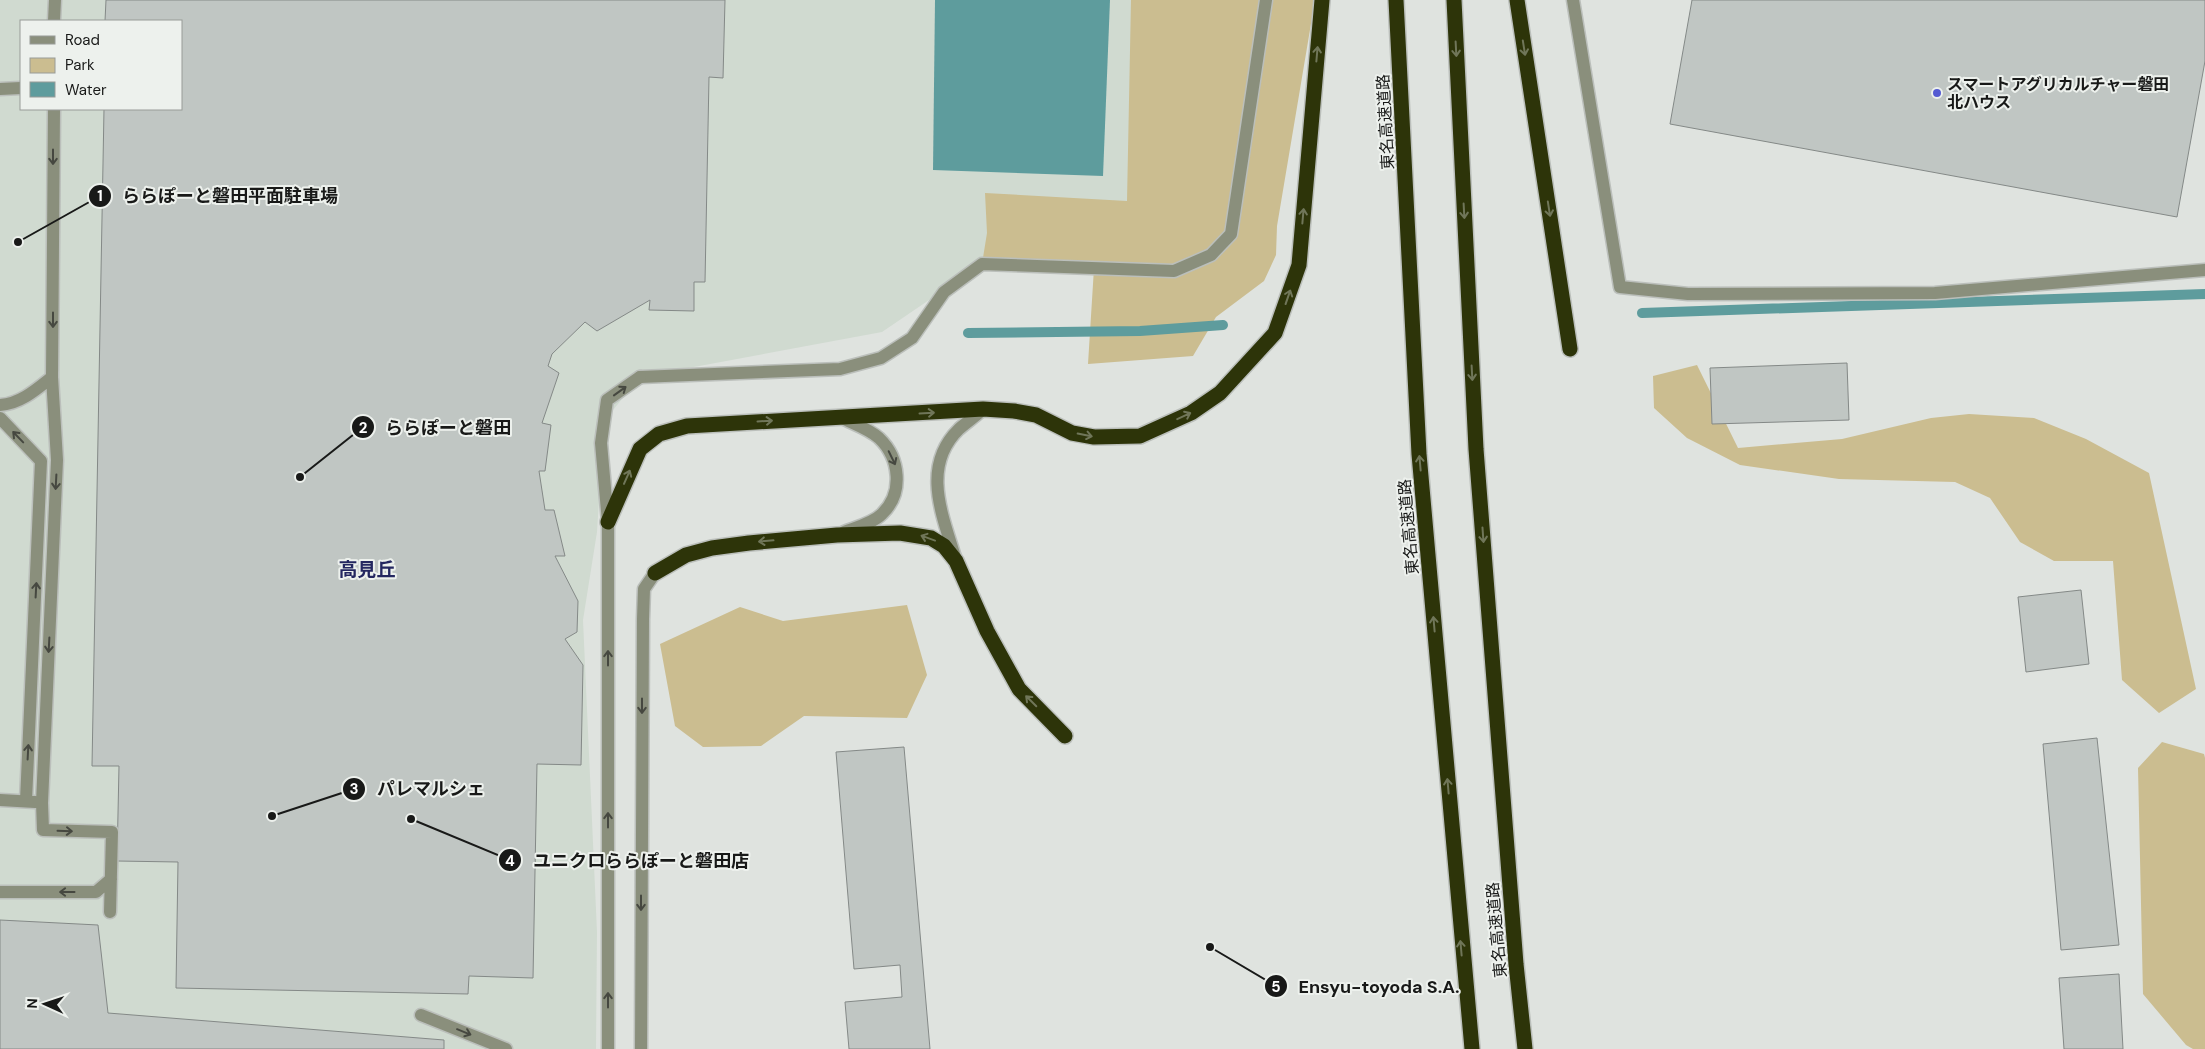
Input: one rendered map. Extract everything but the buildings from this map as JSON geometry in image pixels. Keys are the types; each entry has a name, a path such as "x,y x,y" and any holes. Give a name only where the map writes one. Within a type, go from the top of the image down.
{"highway":[{"path":"608,522 640,449 659,434 687,426 983,409 1036,415 1072,433 1094,437 1140,436 1191,413 1220,394 1275,333 1299,265 1322,0"},
{"name":"東名高速道路","path":"1396,0 1419,454 1472,1049"},
{"name":"東名高速道路","path":"1454,0 1476,449 1514,944 1525,1049"},
{"path":"1517,0 1570,349"},
{"path":"655,573 686,555 712,548 837,535 900,532 931,538 944,546 956,562 987,631 1019,689 1065,736"}],"street":[{"path":"54,0 54,20"},
{"path":"608,1049 608,522 601,443 608,400 640,377 840,370 881,358 912,338 944,292 982,264 1174,271 1211,255 1231,234 1266,0"},
{"path":"1573,0 1620,287 1688,294 1934,293 2205,270"},
{"path":"0,89 20,88"},
{"path":"54,110 52,377 57,460 42,803 43,830 112,832 110,912"},
{"path":"0,405 10,404 33,392 52,377"},
{"path":"956,562 940,506 936,484 940,462 947,444 959,430 983,409"},
{"path":"0,418 41,461 26,801"},
{"path":"837,535 869,523 882,514 894,498 897,483 896,467 890,452 879,438 842,418"},
{"path":"641,1049 642,619 644,590 655,573"},
{"path":"0,800 42,803"},
{"path":"0,892 96,892 111,879"},
{"path":"421,1015 506,1049"}],"shaded area":[{"path":"0,0 1257,0 1221,244 982,264 882,332 640,377 604,421 597,532 583,620 597,932 596,1049 0,1049"}],"green space":[{"path":"1131,0 1315,0 1277,226 1276,255 1264,281 1216,317 1193,356 1088,364 1094,268 982,264 987,233 985,193 1127,201"},
{"path":"1697,365 1738,448 1842,439 1931,418 1969,414 2034,418 2086,439 2149,473 2196,689 2159,713 2122,680 2113,561 2054,561 2020,542 1990,498 1955,482 1839,479 1740,465 1687,438 1654,408 1653,376"},
{"path":"907,605 927,675 907,718 804,716 761,746 703,747 675,726 660,644 740,607 783,621"},
{"path":"2162,742 2204,754 2205,758 2205,1049 2193,1049 2186,1045 2143,994 2138,768"}],"water":[{"path":"935,0 1110,0 1103,176 933,170"}],"waterway":[{"path":"1642,313 2205,294"},
{"path":"968,333 1140,331 1223,325"}],"place":[{"name":"スマートアグリカルチャー磐田 北ハウス","path":"1937,93"},
{"name":"ららぽーと磐田平面駐車場","path":"18,242"},
{"name":"ららぽーと磐田","path":"300,477"},
{"name":"パレマルシェ","path":"272,816"},
{"name":"ユニクロららぽーと磐田店","path":"411,819"},
{"name":"Ensyu-toyoda S.A.","path":"1210,947"}],"district":[{"name":"高見丘","path":"367,569"}]}
